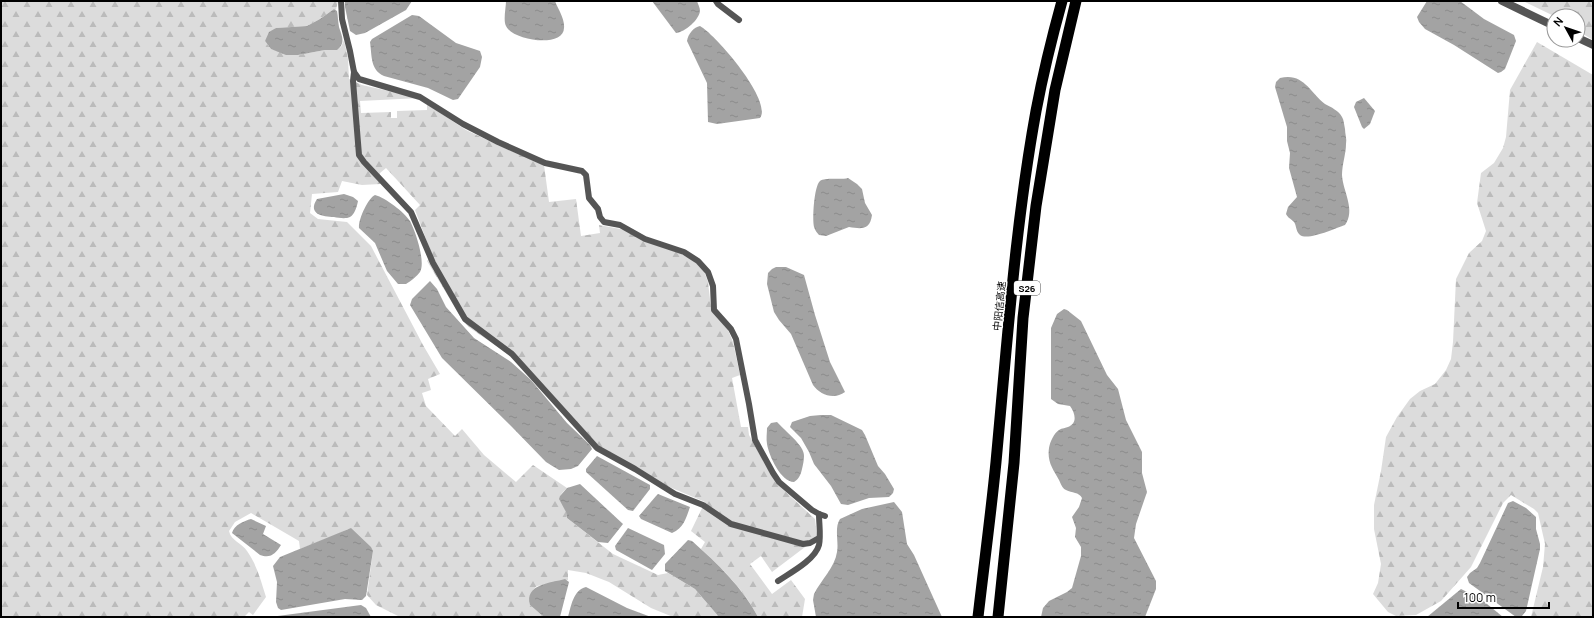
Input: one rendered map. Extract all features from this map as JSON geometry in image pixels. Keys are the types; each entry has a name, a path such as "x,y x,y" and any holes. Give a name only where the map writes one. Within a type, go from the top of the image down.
{"highway":[{"name":"中阳信高速","path":"978,617 1010,309 1024,197 1036,112 1062,1"},
{"name":"S26","path":"998,617 1014,463 1023,318 1035,221 1050,114 1076,1"}],"street":[{"path":"341,1 342,19 354,72 353,81 359,155 411,212 433,263 465,319 512,354 597,448 635,469 675,494 703,505 731,524 803,544 810,543 819,538"},
{"path":"716,1 739,20"},
{"path":"1502,1 1546,22"},
{"path":"354,72 362,80 420,97 463,124 498,142 545,163 582,171 586,175 589,198 598,209 600,217 604,222 624,227 645,239 684,252 698,261 708,272 712,280 714,310 730,329 736,339 750,404 754,440 779,482 822,515 818,546 811,559 778,581"}],"green space":[{"path":"1,1 338,1 336,10 334,9 320,19 307,26 276,28 265,41 271,49 298,55 325,50 336,50 341,47 344,40 348,59 349,79 362,85 420,98 360,101 361,113 391,112 391,118 397,118 397,111 427,110 427,104 466,130 544,165 549,202 576,199 581,236 600,233 599,225 626,230 674,250 694,261 704,271 708,282 711,308 728,330 733,342 740,375 732,378 741,427 748,427 749,435 775,482 815,519 817,536 809,544 772,572 761,556 750,564 772,594 791,580 805,599 802,617 758,617 753,607 740,589 701,549 705,542 691,531 705,502 660,483 599,446 511,356 470,328 463,321 427,261 432,255 415,210 420,205 386,168 380,173 380,184 362,185 342,181 338,192 312,194 310,213 318,219 347,222 371,246 423,345 440,374 428,379 431,390 422,393 426,406 455,436 462,429 484,455 516,482 533,465 567,488 561,495 560,500 567,518 613,554 658,575 668,573 695,589 719,617 673,617 651,608 609,582 586,573 568,570 568,580 537,586 532,592 530,597 530,605 544,617 400,617 376,605 367,595 373,551 348,529 300,549 299,541 251,513 235,522 229,531 234,540 245,548 250,556 258,573 266,597 253,615 249,612 244,617 1,617"},
{"path":"1523,1 1593,1 1593,40 1586,36 1586,8 1546,8 1546,12"},
{"path":"1537,42 1593,75 1593,617 1531,617 1543,567 1545,544 1538,513 1511,495 1503,503 1471,567 1441,601 1416,615 1396,616 1388,612 1373,594 1378,583 1381,564 1374,529 1374,505 1386,437 1397,417 1410,399 1420,391 1435,384 1446,370 1451,359 1456,279 1469,253 1482,241 1486,231 1477,203 1481,173 1494,163 1503,148 1506,137 1510,90"}],"water":[{"path":"345,1 412,1 406,10 365,33 356,35 350,31"},
{"path":"506,1 555,1 564,25 562,34 556,38 538,40 518,35 511,31 505,23"},
{"path":"652,1 697,1 700,11 697,18 691,25 676,33"},
{"path":"1427,1 1460,1 1484,19 1514,35 1516,41 1505,69 1498,73 1454,45 1425,29 1417,17"},
{"path":"334,9 337,11 342,37 342,45 337,50 286,55 271,49 265,41 269,32 276,28 307,26"},
{"path":"412,15 419,16 456,43 480,51 482,57 480,67 458,99 453,100 428,88 384,76 376,70 372,62 370,42 372,39"},
{"path":"700,26 718,42 741,69 751,84 762,110 760,118 717,124 708,122 707,83 687,41 692,31"},
{"path":"1280,78 1295,78 1306,84 1325,104 1335,109 1344,121 1346,142 1342,175 1349,207 1348,219 1345,225 1315,235 1300,235 1297,232 1294,222 1286,214 1288,207 1297,197 1289,168 1290,153 1287,141 1287,127 1275,87 1276,82"},
{"path":"1364,98 1375,111 1370,124 1364,129 1354,107 1356,102"},
{"path":"848,178 862,189 865,203 872,215 871,220 865,227 849,227 826,236 819,235 814,227 813,217 816,189 818,184 820,181 826,179"},
{"path":"344,194 353,197 358,201 352,216 342,218 325,216 318,214 315,211 314,204 317,199"},
{"path":"375,195 389,202 404,214 410,221 415,231 421,254 421,267 419,274 406,284 398,284 387,271 375,243 359,228 364,210 369,200"},
{"path":"776,267 786,267 804,275 830,362 845,392 832,396 823,394 813,385 791,334 774,312 767,284 768,273"},
{"path":"430,281 437,289 446,307 474,338 511,362 531,380 567,423 590,445 592,449 578,466 571,469 559,470 546,462 442,358 410,305 412,299"},
{"path":"1064,309 1081,321 1107,375 1118,389 1126,420 1142,452 1142,473 1147,492 1136,524 1134,538 1156,581 1156,589 1145,617 1041,617 1043,608 1049,601 1072,588 1081,556 1081,547 1075,537 1076,528 1072,517 1079,507 1082,498 1063,487 1051,465 1049,457 1051,440 1054,435 1057,431 1071,425 1075,418 1070,406 1058,404 1051,399 1051,328 1057,314"},
{"path":"831,415 862,430 878,466 894,489 893,493 889,497 869,498 848,505 841,504 831,486 814,464 801,438 790,427 792,422 810,416"},
{"path":"777,422 798,443 803,452 804,459 801,473 794,482 785,478 776,468 768,449 767,428 771,423"},
{"path":"597,456 650,485 650,489 633,511 628,510 586,472 586,469"},
{"path":"580,484 623,524 608,543 598,542 567,518 566,512 559,499 560,496 567,488"},
{"path":"658,494 690,507 686,519 682,525 672,533 641,519 639,516"},
{"path":"1513,501 1526,508 1536,517 1536,529 1540,544 1526,611 1522,616 1516,617 1469,583 1467,577 1477,568 1508,503"},
{"path":"894,502 902,512 907,544 914,555 942,617 816,617 813,600 814,594 836,558 837,527 840,519 862,509"},
{"path":"251,519 266,526 263,534 281,545 270,556 260,555 232,533 233,530 242,522"},
{"path":"351,528 371,547 373,551 366,596 362,600 345,599 281,610 278,608 276,602 277,582 273,566 280,557"},
{"path":"628,528 664,545 665,554 652,570 616,550 615,546"},
{"path":"688,540 692,541 729,576 745,596 758,617 719,617 695,589 665,571 665,564"},
{"path":"565,579 569,582 560,617 544,617 530,605 529,598 535,589 546,583"},
{"path":"586,587 627,608 651,617 568,617 575,595"},
{"path":"1461,589 1481,599 1503,617 1427,617"},
{"path":"361,605 366,608 371,617 270,617"}]}
